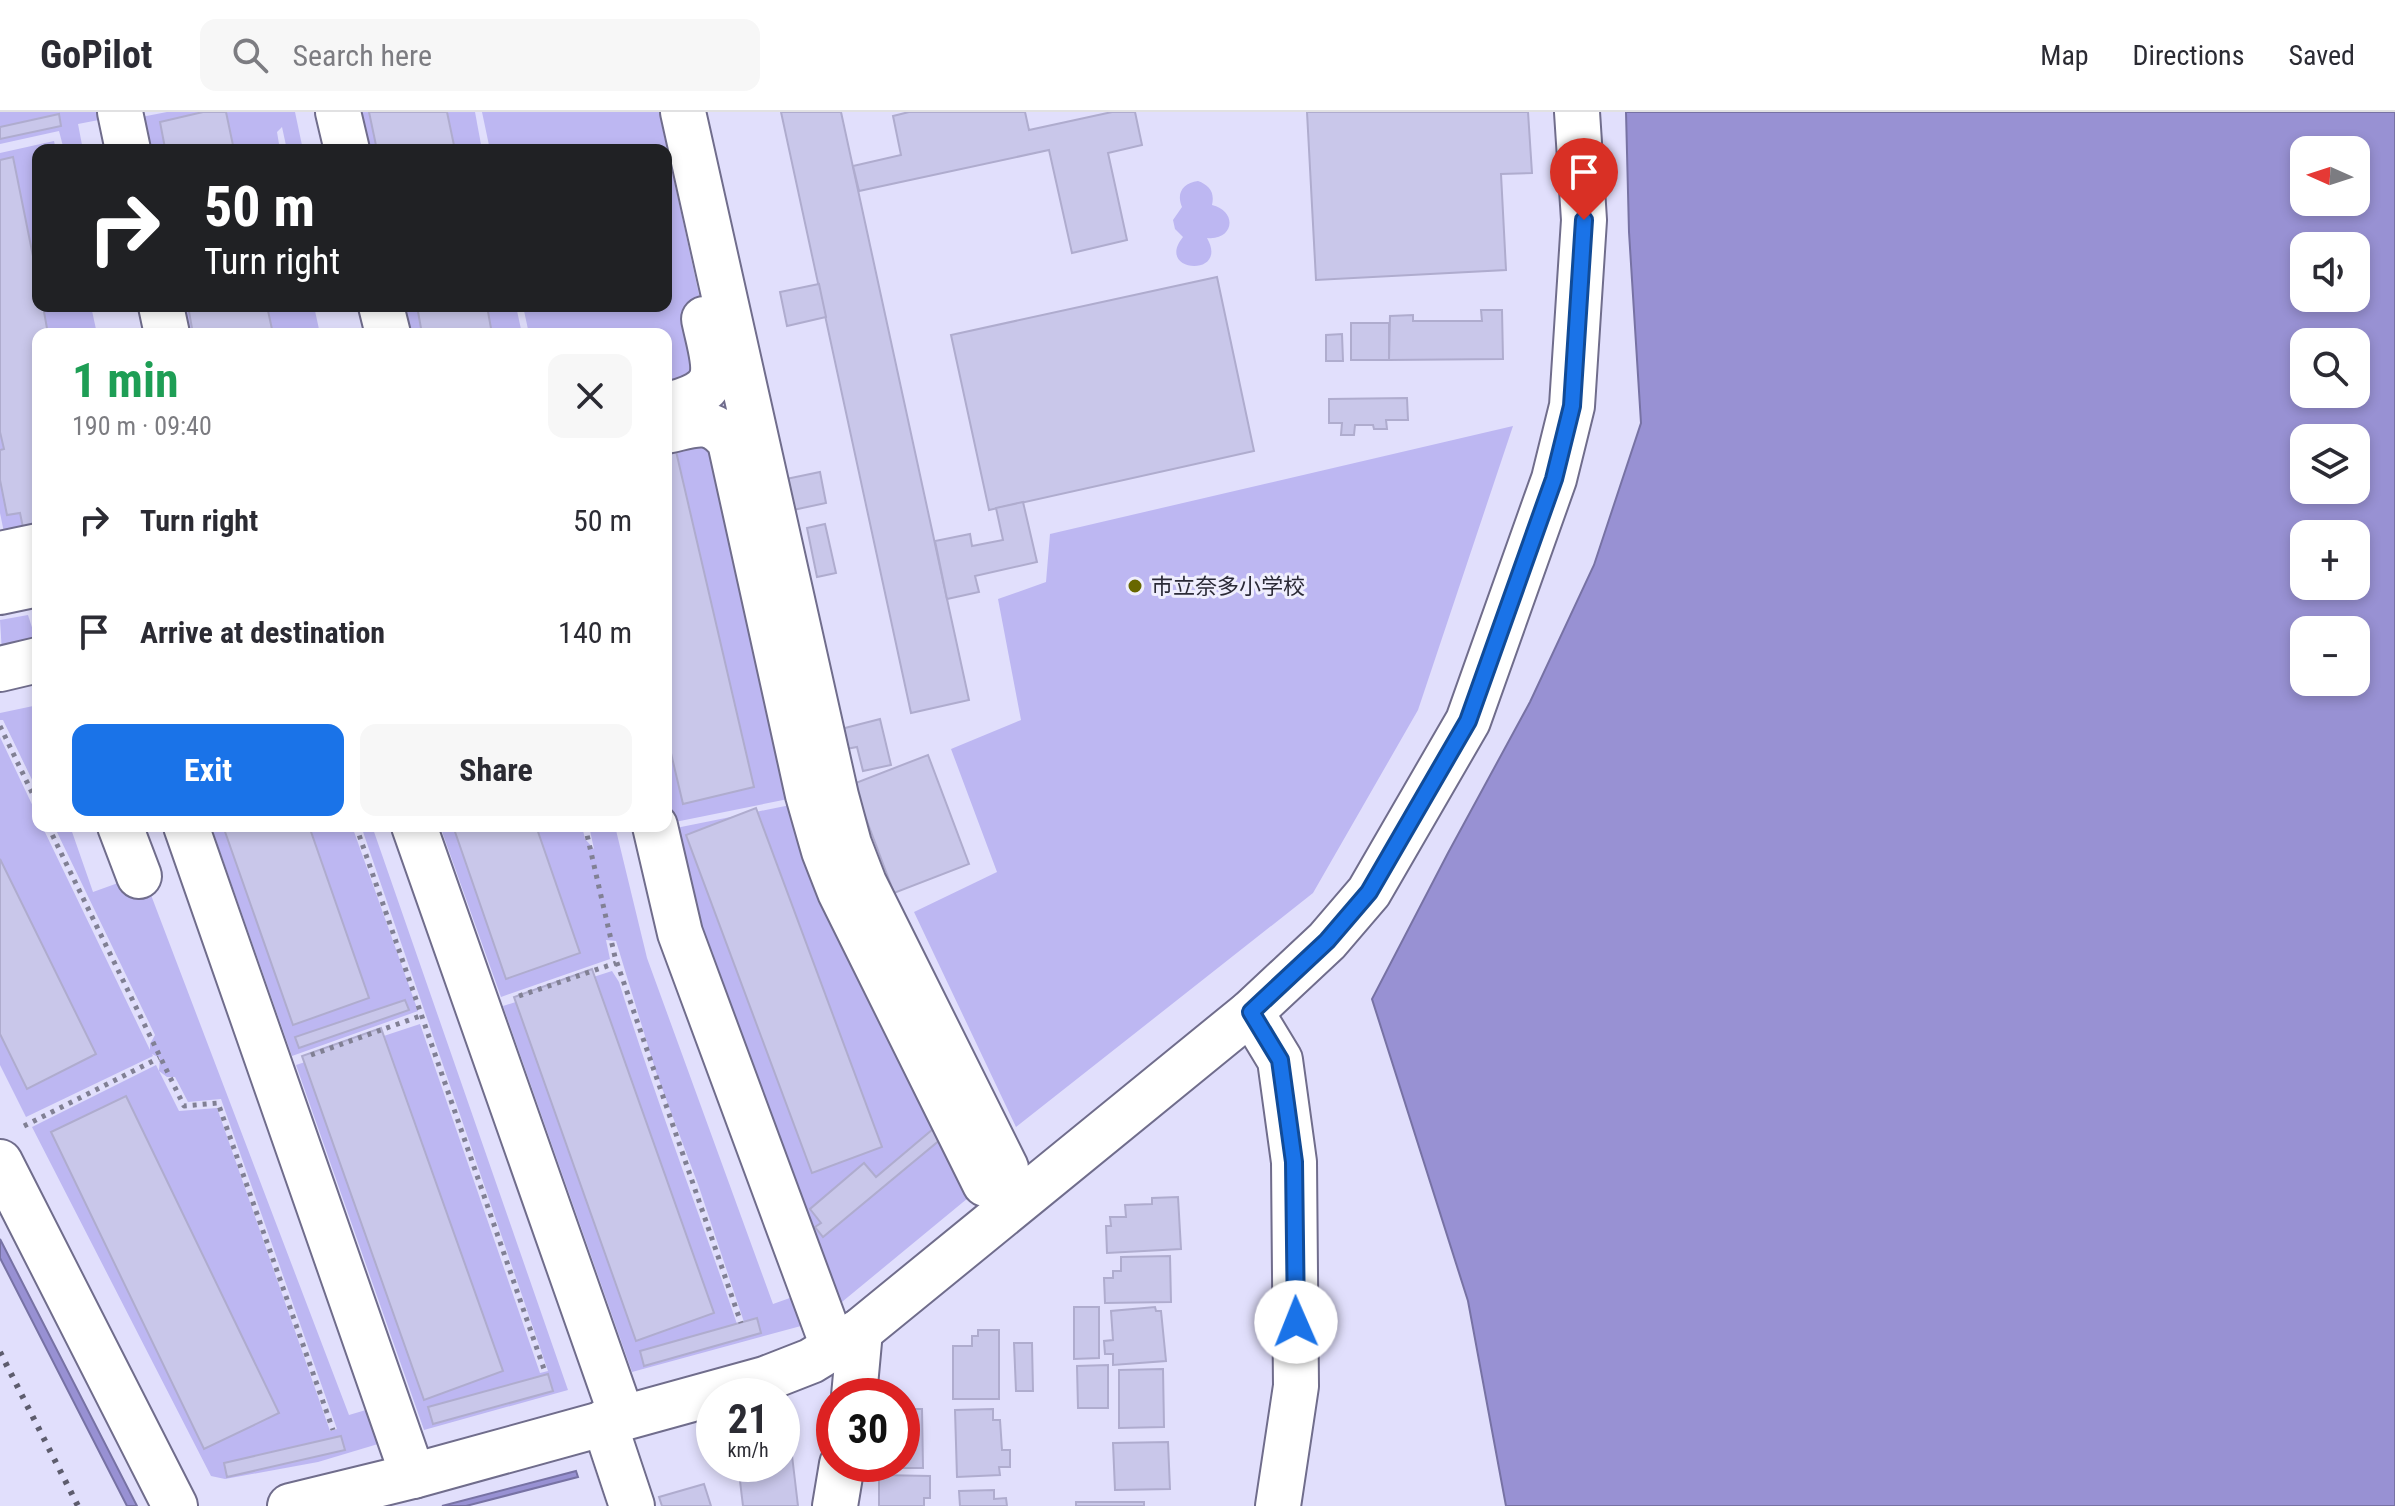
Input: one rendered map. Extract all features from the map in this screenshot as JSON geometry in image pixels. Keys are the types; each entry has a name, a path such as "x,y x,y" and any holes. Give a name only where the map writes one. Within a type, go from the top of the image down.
{"street":[{"path":"120,112 127,144"},
{"path":"338,112 346,144"},
{"path":"659,112 666,144"},
{"path":"672,430 709,424 719,428 730,442 808,795 824,851 840,892 985,1184 1006,1168 864,883 845,832 683,112"},
{"path":"290,1506 413,1476 765,1379 811,1361 847,1340 1251,1012 1327,941 1369,892 1468,721 1554,479 1572,406 1584,220 1577,112"},
{"path":"672,171 714,363 711,383 703,393 672,403"},
{"path":"0,554 32,547"},
{"path":"0,669 32,661"},
{"path":"122,832 139,876"},
{"path":"188,832 413,1476"},
{"path":"416,832 613,1420 632,1506"},
{"path":"656,832 680,933 847,1340 852,1378"},
{"path":"1251,1012 1280,1060 1294,1162 1296,1386 1278,1506"},
{"path":"10,1145 175,1506"},
{"path":"835,1506 839,1482"}],"path":[{"path":"0,726 32,793"},
{"path":"51,832 184,1106 218,1103 333,1430"},
{"path":"358,832 545,1372"},
{"path":"586,832 616,963 741,1323"},
{"path":"510,999 616,963"},
{"path":"303,1058 423,1015"},
{"path":"10,1145 159,1058"}],"shaded area":[{"path":"0,112 108,112 109,118 78,124 82,144 62,144 59,131 0,144"},
{"path":"167,112 295,112 302,144 286,144 282,127 277,132 279,144 137,144 131,119"},
{"path":"351,112 475,112 481,144 358,144"},
{"path":"482,112 659,112 666,144 489,144"},
{"path":"1626,112 2395,112 2395,1506 1506,1506 1468,1301 1372,999 1530,702 1594,565 1641,423 1629,232"},
{"path":"32,146 32,312 92,312 96,328 32,328 32,547 8,552 0,513 0,153"},
{"path":"672,171 714,363 672,400 672,328 528,328 524,312 672,312"},
{"path":"1198,181 1210,190 1212,205 1226,213 1229,225 1223,235 1207,238 1211,251 1209,260 1193,266 1184,264 1178,258 1177,249 1183,237 1175,229 1173,220 1182,207 1182,190"},
{"path":"172,312 315,312 319,328 176,328"},
{"path":"395,312 517,312 521,328 399,328"},
{"path":"709,424 808,795 675,822 672,808 672,430"},
{"path":"1513,426 1418,710 1313,893 1016,1127 914,912 997,872 951,749 1021,720 998,599 1046,582 1050,534"},
{"path":"28,615 32,644 2,653 0,620"},
{"path":"32,706 32,780 3,720 0,720 0,713"},
{"path":"0,737 32,804 32,832 45,832 150,1050 155,1035 57,832 72,832 93,892 143,874 349,1415 376,1407 388,1441 318,1462 225,1479 211,1476 32,1127 156,1065 159,1071 160,1058 152,1054 26,1117 0,1065","holes":["159,1071 167,1077 175,1077 188,1102 221,1099 337,1429 330,1431 217,1108 179,1111"]},
{"path":"810,801 985,1184 831,1311 813,1251 819,1241 700,930 676,828"},
{"path":"213,832 354,832 418,1011 292,1056"},
{"path":"363,832 374,832 568,1390 424,1430 296,1065 420,1024 540,1373 548,1371"},
{"path":"442,832 583,832 594,849 590,832 616,832 647,958 773,1304 801,1294 812,1323 632,1372 503,1006 612,971 619,982 737,1324 744,1322 656,1072 616,941 606,940 610,959 501,997"},
{"path":"0,1239 137,1506 127,1506 0,1258"},
{"path":"576,1471 578,1477 466,1506 442,1506"}],"building":[{"path":"203,112 226,112 233,144 164,144 160,122"},
{"path":"369,112 447,112 454,144 376,144"},
{"path":"781,112 841,112 969,700 911,713"},
{"path":"909,112 1025,112 1029,130 1112,112 1135,112 1142,145 1108,153 1127,240 1072,253 1049,150 859,191 853,166 901,155 893,116"},
{"path":"1307,112 1528,112 1532,173 1501,174 1506,270 1316,280"},
{"path":"59,114 61,126 0,139 0,127"},
{"path":"13,157 32,251 32,312 44,312 47,328 32,328 32,546 27,547 20,513 7,515 0,480 0,450 4,449 0,432 0,160"},
{"path":"1217,277 1254,451 989,510 951,335"},
{"path":"819,284 826,317 787,326 780,292"},
{"path":"1481,310 1502,310 1503,359 1389,360 1390,316 1413,315 1413,321 1482,321"},
{"path":"189,312 268,312 272,328 192,328"},
{"path":"418,312 488,312 491,328 421,328"},
{"path":"1351,323 1389,323 1389,360 1351,360"},
{"path":"1342,334 1343,361 1326,361 1326,335"},
{"path":"1407,398 1408,420 1386,420 1387,429 1355,425 1354,435 1341,435 1342,423 1329,423 1329,399"},
{"path":"672,434 754,787 683,804 672,757"},
{"path":"820,472 826,503 793,510 786,479"},
{"path":"1023,502 1037,562 975,576 979,592 947,599 935,541 970,534 972,546 1003,540 996,508"},
{"path":"825,524 836,573 817,577 807,528"},
{"path":"880,719 891,765 863,771 857,747 846,749 841,729"},
{"path":"928,755 969,864 894,893 853,784"},
{"path":"756,808 882,1147 812,1173 686,835"},
{"path":"225,832 311,832 369,998 293,1025"},
{"path":"455,832 538,832 580,953 506,979"},
{"path":"0,859 96,1054 27,1089 0,1034"},
{"path":"592,969 714,1313 636,1341 514,997"},
{"path":"405,1000 409,1010 299,1048 295,1037"},
{"path":"381,1028 503,1371 424,1400 302,1056"},
{"path":"126,1096 279,1413 204,1449 51,1132"},
{"path":"939,1124 947,1134 823,1237 815,1227 821,1223 810,1209 864,1163 876,1177"},
{"path":"1178,1197 1181,1249 1107,1253 1106,1226 1111,1226 1110,1217 1126,1217 1125,1205 1152,1204 1152,1198"},
{"path":"1170,1256 1171,1302 1105,1303 1104,1278 1113,1278 1113,1271 1121,1271 1121,1257"},
{"path":"1074,1307 1099,1307 1099,1358 1074,1359"},
{"path":"1155,1307 1156,1311 1161,1311 1166,1361 1113,1365 1113,1354 1105,1354 1104,1341 1113,1340 1111,1311"},
{"path":"757,1318 761,1333 644,1366 640,1351"},
{"path":"978,1330 999,1330 999,1399 953,1399 953,1346 972,1346 972,1336 978,1336"},
{"path":"1014,1343 1032,1343 1033,1391 1016,1391"},
{"path":"1108,1365 1108,1408 1078,1408 1077,1366"},
{"path":"1163,1369 1164,1427 1119,1428 1119,1370"},
{"path":"548,1374 553,1391 433,1424 428,1407"},
{"path":"920,1409 922,1409 923,1468 920,1468"},
{"path":"993,1409 993,1420 1000,1420 1002,1450 1010,1450 1010,1467 999,1467 1000,1475 957,1477 955,1410"},
{"path":"341,1436 345,1450 227,1477 224,1463"},
{"path":"1168,1442 1170,1489 1115,1490 1113,1443"},
{"path":"920,1476 930,1476 930,1498 924,1498 924,1506 879,1506 879,1482 920,1482"},
{"path":"740,1482 795,1482 798,1506 743,1506"},
{"path":"704,1484 711,1506 662,1506 659,1497"},
{"path":"994,1490 994,1499 1006,1498 1007,1506 960,1506 959,1491"},
{"path":"1076,1502 1144,1502 1144,1506 1076,1506"}],"railway":[{"path":"0,1352 78,1506"}],"place":[{"name":"市立奈多小学校","path":"1135,586"}],"route":[{"path":"1296,1322 1294,1162 1280,1060 1251,1012 1327,941 1369,892 1468,721 1554,479 1572,406 1584,220"}]}
